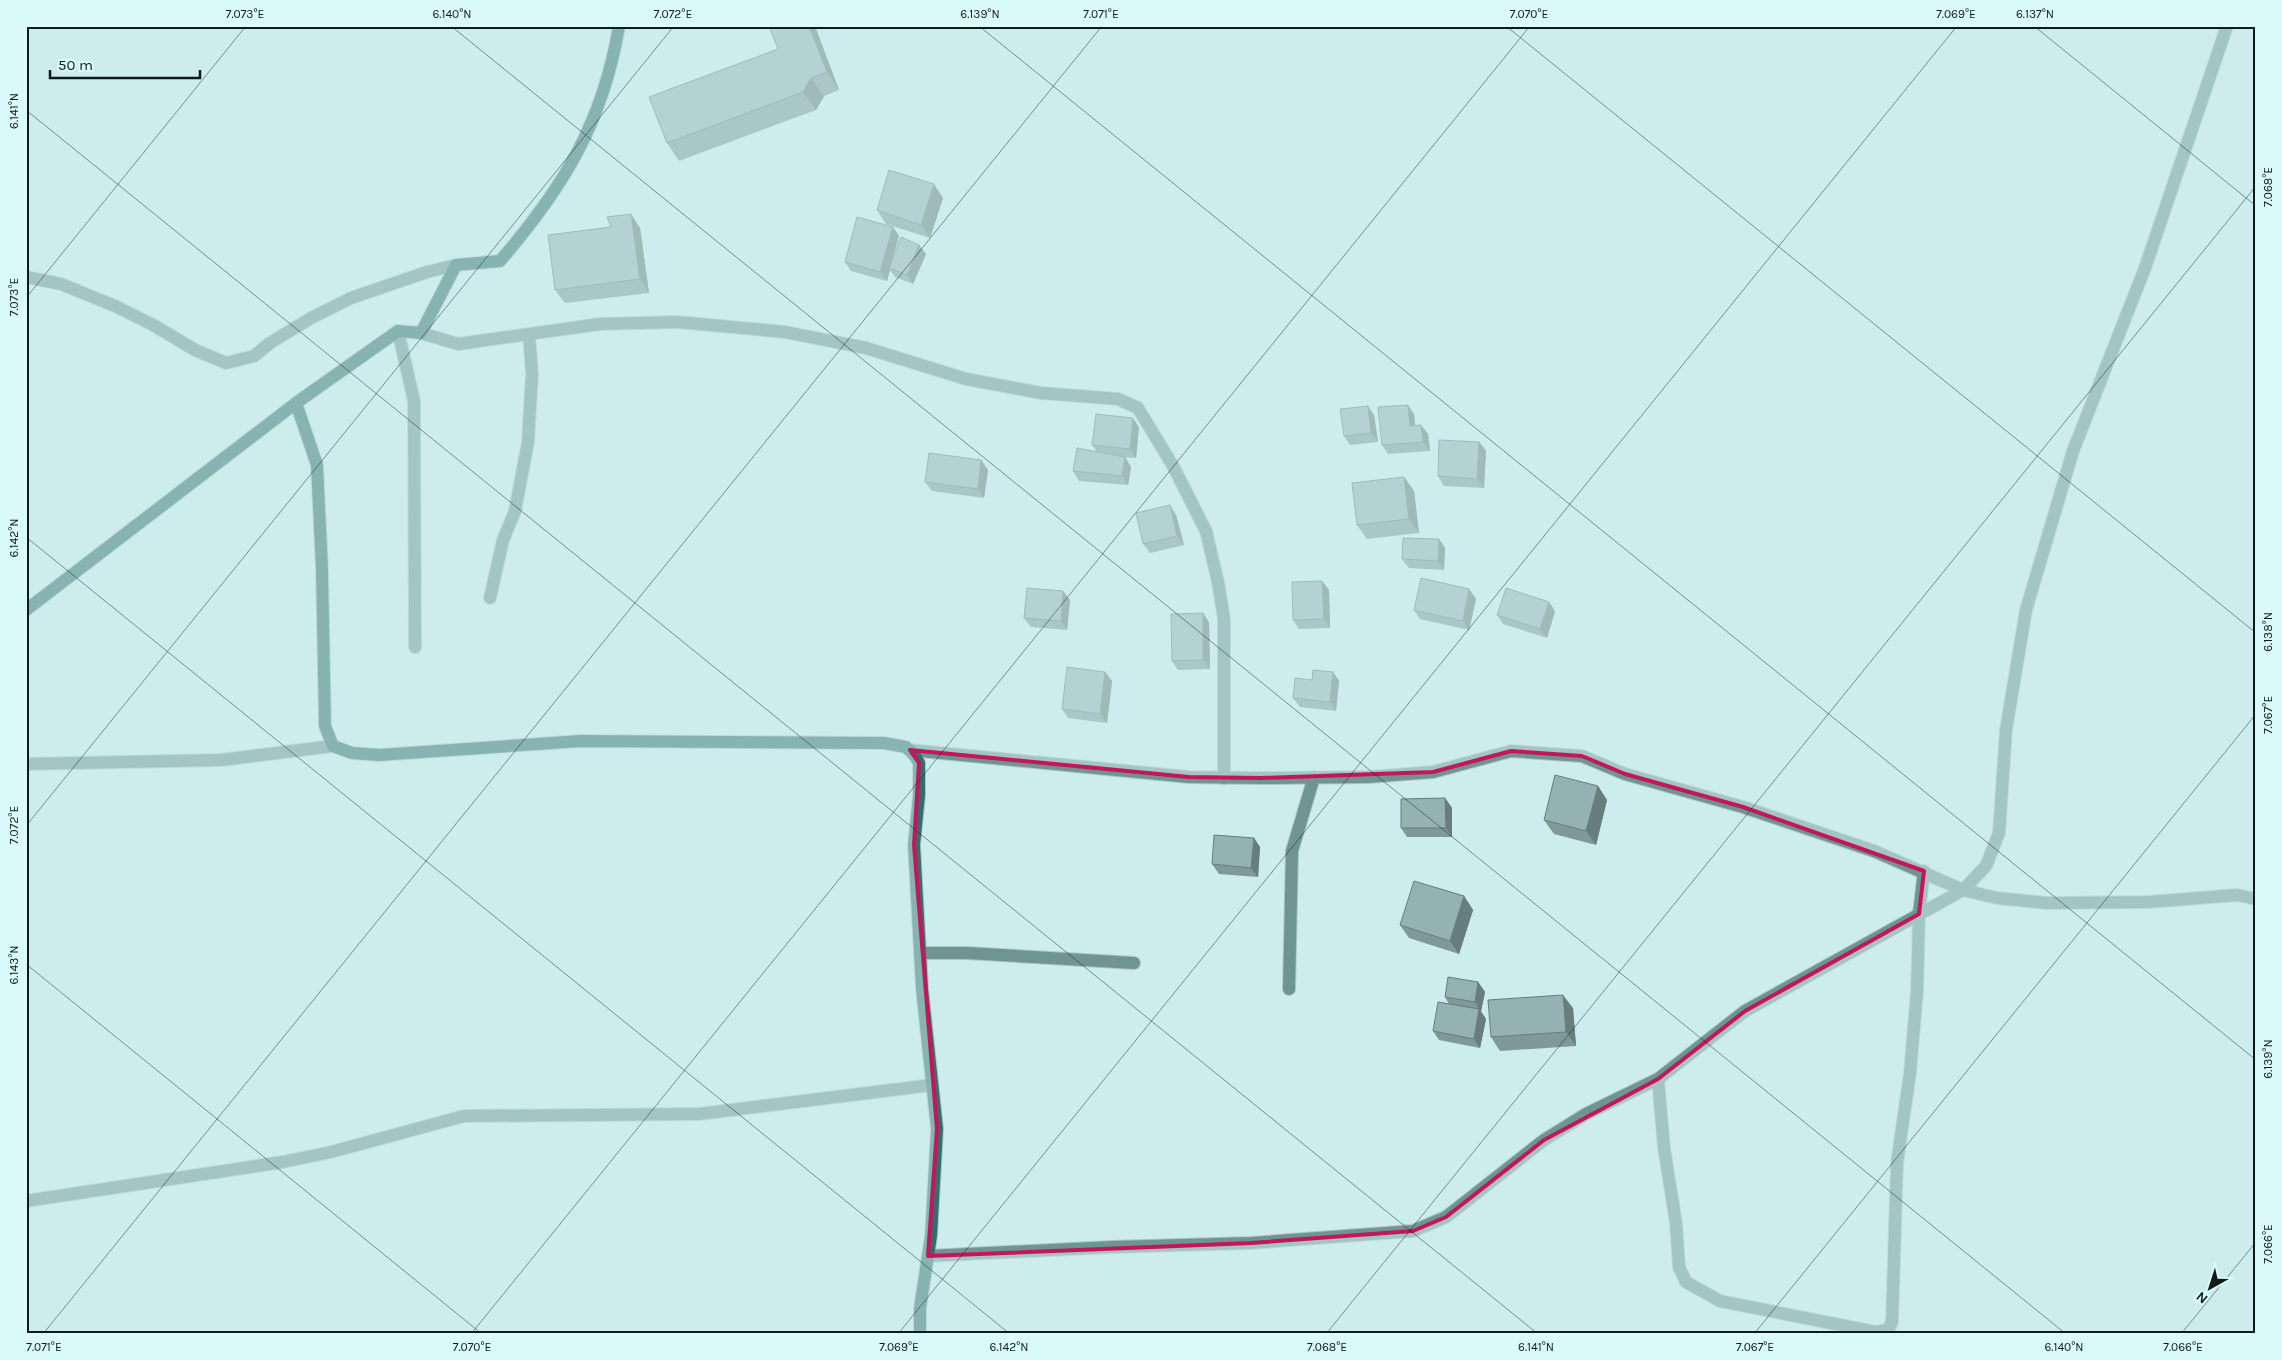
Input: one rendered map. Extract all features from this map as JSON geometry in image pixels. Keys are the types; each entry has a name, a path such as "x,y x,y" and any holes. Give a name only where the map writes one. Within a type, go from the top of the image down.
{"street":[{"path":"26,276 61,284 116,306 155,326 195,350 226,363 254,356 294,328 351,298 427,272 456,265 500,261 536,219 561,183 587,136 605,82 619,26"},
{"path":"928,1256 1112,1246 1251,1243 1413,1231 1446,1217 1544,1140 1586,1114 1658,1079 1745,1011 1963,890 1986,866 1999,833 2006,730 2026,610 2073,451 2145,268 2227,26"},
{"path":"421,333 456,265"},
{"path":"26,610 296,403 398,331 421,333 458,344 600,324 678,322 785,332 866,348 966,379 1041,393 1118,399 1138,408 1173,466 1206,531 1218,582 1224,620 1224,778"},
{"path":"398,331 414,401 416,459 415,647"},
{"path":"490,598 502,540 515,511 528,442 532,374 529,334"},
{"path":"296,403 317,465 322,569 325,726 333,746"},
{"path":"26,764 221,760 333,746 352,753 379,755 581,741 884,743 906,747 919,763 919,795 914,845 920,953 937,1129 932,1236 920,1308 920,1334"},
{"path":"910,750 1189,777 1224,778 1314,777 1434,772 1511,751 1582,756 1625,774 1743,807 1864,848 1924,871 1963,890 1997,898 2046,903 2149,902 2237,895 2256,899"},
{"path":"1289,989 1292,851 1314,777"},
{"path":"1658,1079 1664,1148 1676,1223 1679,1267 1686,1282 1720,1301 1876,1332 1888,1330 1892,1322 1897,1163 1910,1073 1917,992 1919,914 1924,871"},
{"path":"920,953 967,953 1134,963"},
{"path":"26,1201 283,1162 331,1152 464,1116 699,1114 932,1085"}],"highlighted area":[{"path":"910,750 1189,777 1261,778 1433,772 1511,751 1582,756 1625,774 1743,807 1924,871 1919,914 1745,1011 1658,1079 1544,1140 1446,1217 1413,1231 1251,1243 928,1256 937,1129 914,845 919,763"}],"building":[{"path":"769,26 809,26 827,72 811,78 803,92 667,143 649,97 778,49"},
{"path":"889,170 934,184 921,225 877,210"},
{"path":"631,214 640,279 555,290 548,235 611,227 607,217"},
{"path":"857,217 893,227 880,272 845,262"},
{"path":"901,237 919,245 907,275 889,268"},
{"path":"1408,405 1410,426 1421,425 1423,442 1382,445 1378,407"},
{"path":"1368,406 1371,433 1344,436 1340,409"},
{"path":"1096,414 1133,418 1130,449 1092,445"},
{"path":"1439,440 1479,442 1477,479 1438,476"},
{"path":"1077,448 1125,457 1122,476 1073,471"},
{"path":"929,453 981,460 978,489 925,482"},
{"path":"1404,477 1409,519 1357,525 1352,483"},
{"path":"1170,505 1177,536 1143,544 1136,513"},
{"path":"1403,538 1439,539 1438,561 1402,559"},
{"path":"1421,578 1469,589 1463,621 1414,610"},
{"path":"1322,581 1324,619 1293,620 1292,582"},
{"path":"1027,588 1063,591 1061,621 1024,618"},
{"path":"1506,588 1549,602 1540,629 1497,615"},
{"path":"1203,613 1203,660 1172,661 1171,614"},
{"path":"1067,667 1105,672 1100,714 1062,709"},
{"path":"1313,670 1333,672 1330,702 1293,698 1295,678 1312,680"},
{"path":"1555,775 1598,786 1586,831 1544,820"},
{"path":"1445,798 1446,828 1401,828 1401,799"},
{"path":"1214,835 1254,838 1251,868 1212,864"},
{"path":"1414,881 1464,896 1450,941 1400,925"},
{"path":"1448,977 1478,982 1475,1002 1445,997"},
{"path":"1563,995 1566,1032 1491,1037 1488,1000"},
{"path":"1438,1002 1479,1009 1474,1039 1433,1031"}]}
